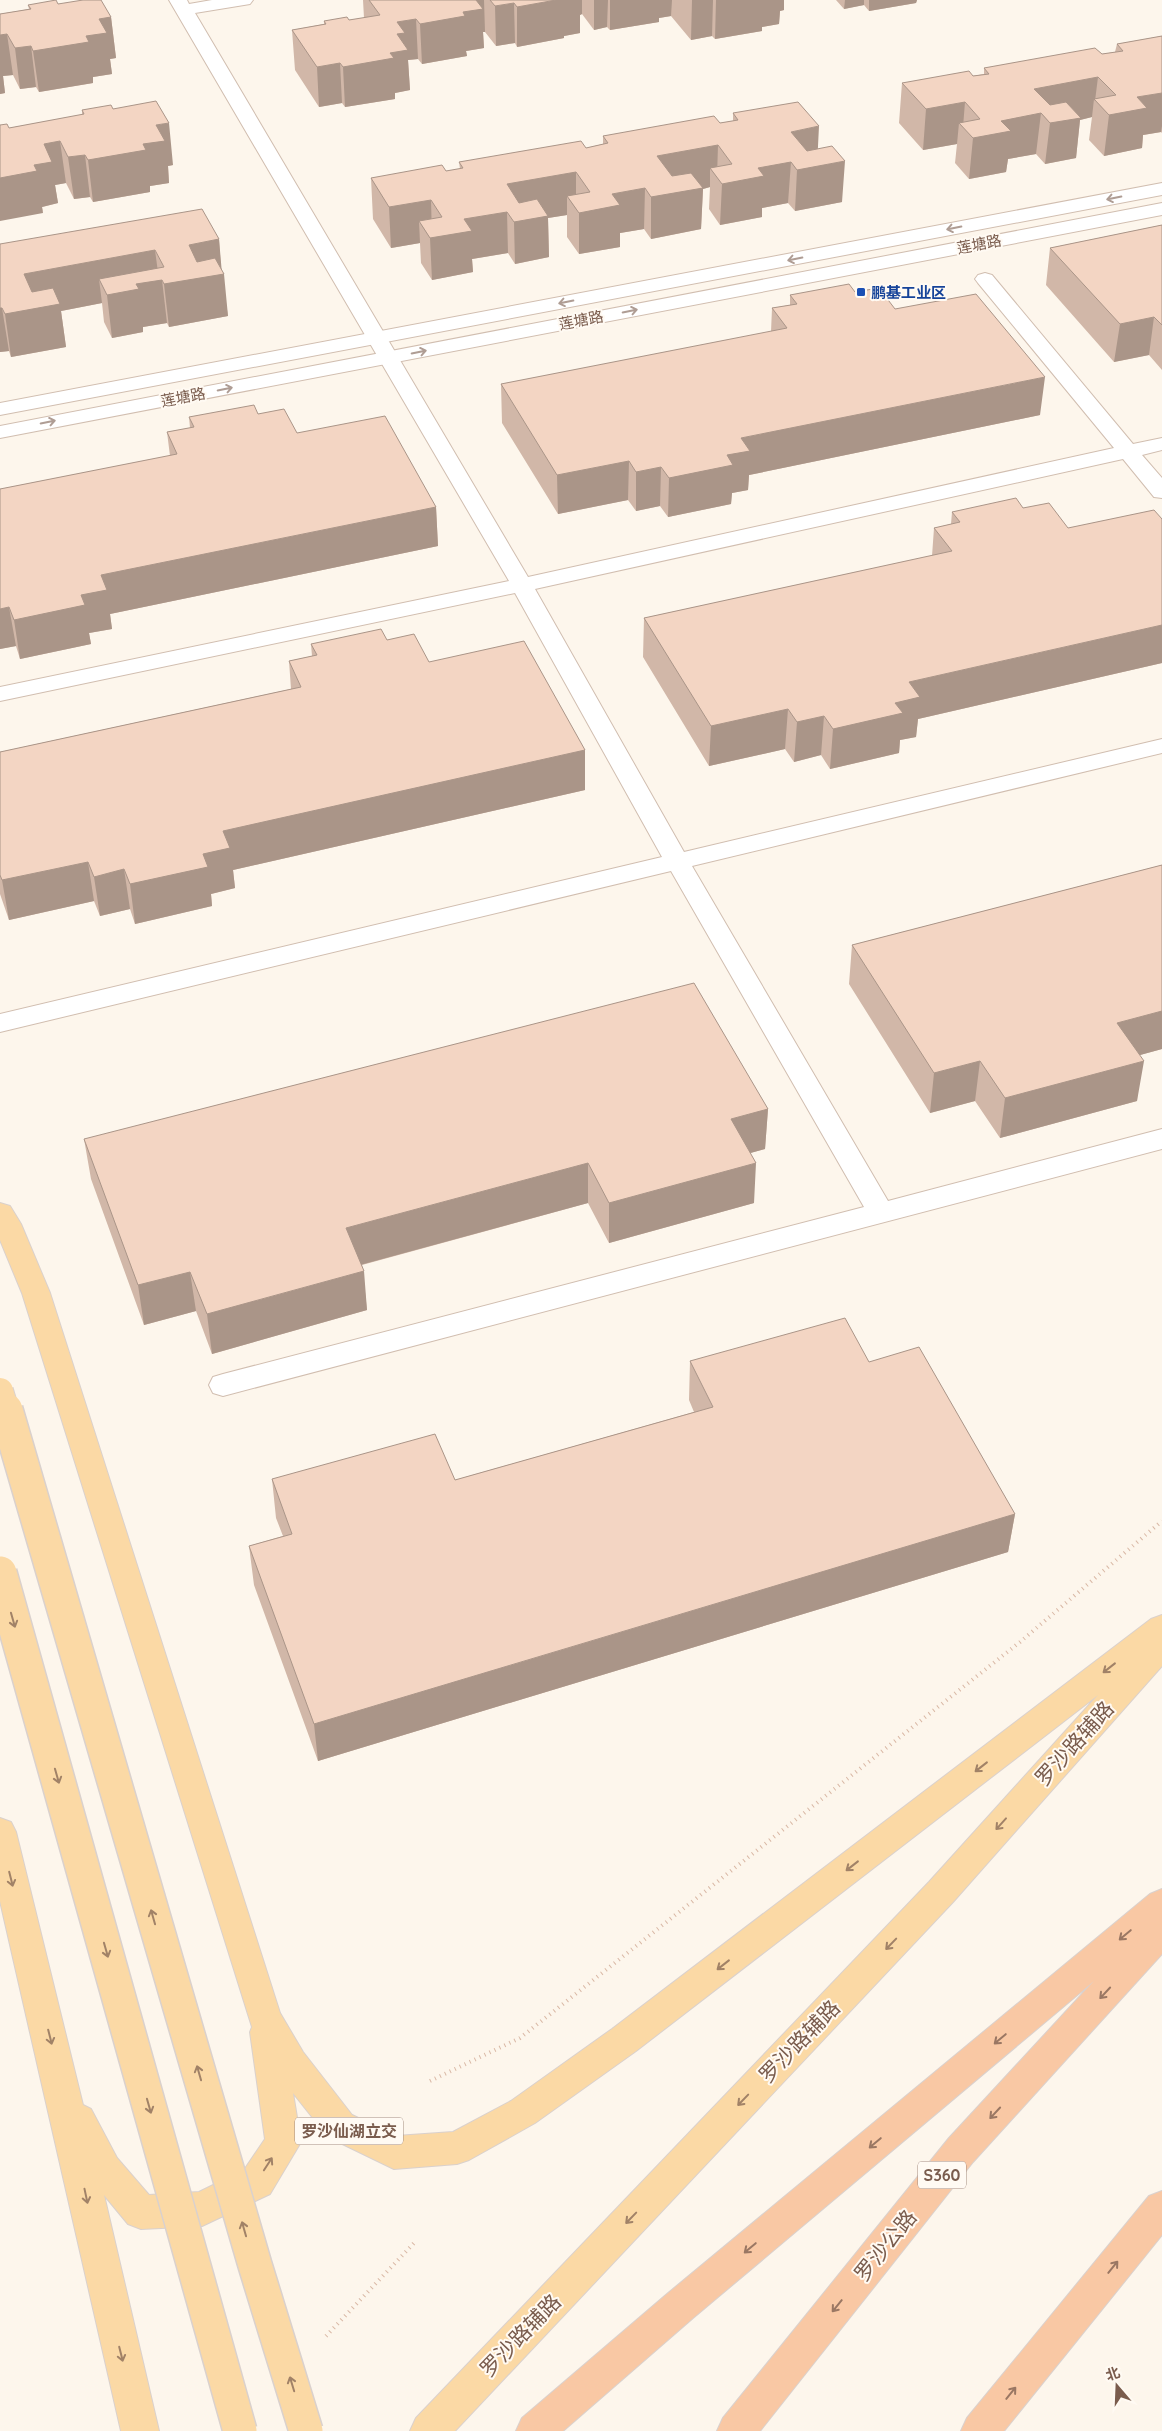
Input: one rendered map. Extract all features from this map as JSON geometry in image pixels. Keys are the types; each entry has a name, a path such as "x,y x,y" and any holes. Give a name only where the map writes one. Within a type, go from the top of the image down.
{"highway":[{"path":"535,2431 680,2306 1162,1904"},
{"name":"罗沙公路","path":"736,2431 961,2150 1162,1931"},
{"path":"980,2431 1162,2208"}],"main road":[{"name":"罗沙仙湖立交","path":"0,1213 7,1224 36,1294 265,2018 291,2063 340,2126 394,2153 457,2148 523,2112 624,2040 1162,1628"},
{"path":"0,1391 252,2256 306,2431"},
{"path":"0,1573 240,2431"},
{"name":"罗沙路辅路","path":"429,2431 934,1899 1162,1644"},
{"path":"0,1832 61,2086 140,2431"},
{"path":"61,2086 105,2170 141,2212 202,2209 257,2182 282,2142 265,2018"}],"street":[{"path":"244,0 181,5 522,585 676,862 881,1212"},
{"name":"莲塘路","path":"0,409 1162,189"},
{"name":"莲塘路","path":"0,432 1162,209"},
{"path":"985,279 1162,492"},
{"path":"0,694 522,585 1162,444"},
{"path":"0,1023 1162,746"},
{"path":"223,1385 1162,1138"}],"path":[{"path":"430,2081 520,2038 1020,1642 1162,1521"}],"building":[{"path":"56,0 58,4 83,0 101,0 111,17 99,19 107,33 86,36 89,42 33,51 31,46 15,48 7,34 0,35 0,14 31,9 28,5"},
{"path":"369,0 476,0 483,9 463,12 465,16 420,24 416,19 397,22 405,33 397,34 408,50 390,53 394,58 343,67 340,63 317,67 292,30 326,24 324,21 347,17 349,20 380,15"},
{"path":"490,0 556,0 517,7 514,3 495,6"},
{"path":"1162,36 1162,93 1137,97 1147,108 1109,115 1094,99 1116,95 1098,77 1034,89 1050,105 1066,102 1081,118 1050,123 1041,113 1001,121 1011,131 973,138 959,123 980,119 965,102 926,109 902,83 969,71 973,76 989,74 984,68 1095,48 1102,54 1123,51 1117,44"},
{"path":"156,101 169,123 156,125 165,141 143,144 146,150 88,160 85,155 68,157 60,141 44,144 52,162 34,165 37,171 0,178 0,125 7,124 9,128 84,114 82,110 111,105 113,109"},
{"path":"798,102 819,126 791,132 807,151 832,146 845,161 797,170 791,162 758,168 764,176 722,184 710,168 732,164 718,145 657,156 672,176 691,173 703,188 651,197 645,188 612,194 620,205 579,213 567,196 590,192 576,172 507,184 519,203 537,199 548,216 514,222 507,212 464,219 472,231 430,238 419,221 442,217 431,200 389,207 371,178 442,165 446,171 463,168 459,162 581,141 586,148 608,143 603,136 714,116 720,123 738,120 733,113"},
{"path":"202,209 219,239 189,245 197,262 215,258 224,274 164,284 162,280 136,284 139,289 107,295 99,279 164,267 155,250 24,274 32,292 53,288 60,304 5,314 2,308 0,308 0,244"},
{"path":"1162,225 1162,325 1154,317 1120,324 1050,248"},
{"path":"849,284 855,292 879,288 895,309 976,294 1045,377 741,438 750,451 727,455 733,465 669,478 661,467 636,472 629,461 557,475 501,384 787,328 772,308 797,304 790,295"},
{"path":"254,405 258,414 284,409 297,433 385,416 436,507 101,575 107,590 81,595 85,605 14,620 9,607 0,609 0,489 177,454 167,432 194,427 189,417"},
{"path":"1016,498 1023,508 1049,503 1068,528 1154,510 1162,519 1162,625 909,682 920,697 895,703 903,713 833,729 824,716 797,722 788,709 711,726 644,618 952,551 934,528 960,522 952,512"},
{"path":"381,629 387,640 414,634 429,662 524,641 585,750 223,831 230,848 203,854 208,867 130,884 124,869 94,877 88,862 2,880 0,875 0,752 301,687 289,661 317,655 311,644"},
{"path":"1162,865 1162,1011 1117,1023 1144,1061 1005,1098 980,1061 934,1073 852,945"},
{"path":"694,983 768,1109 731,1119 756,1163 609,1203 588,1163 346,1228 364,1271 207,1314 190,1272 138,1285 84,1139"},
{"path":"845,1318 869,1362 919,1347 1015,1514 314,1724 249,1546 292,1534 272,1479 435,1434 455,1480 713,1407 690,1361"}],"place":[{"name":"鹏基工业区","path":"861,292"}]}
